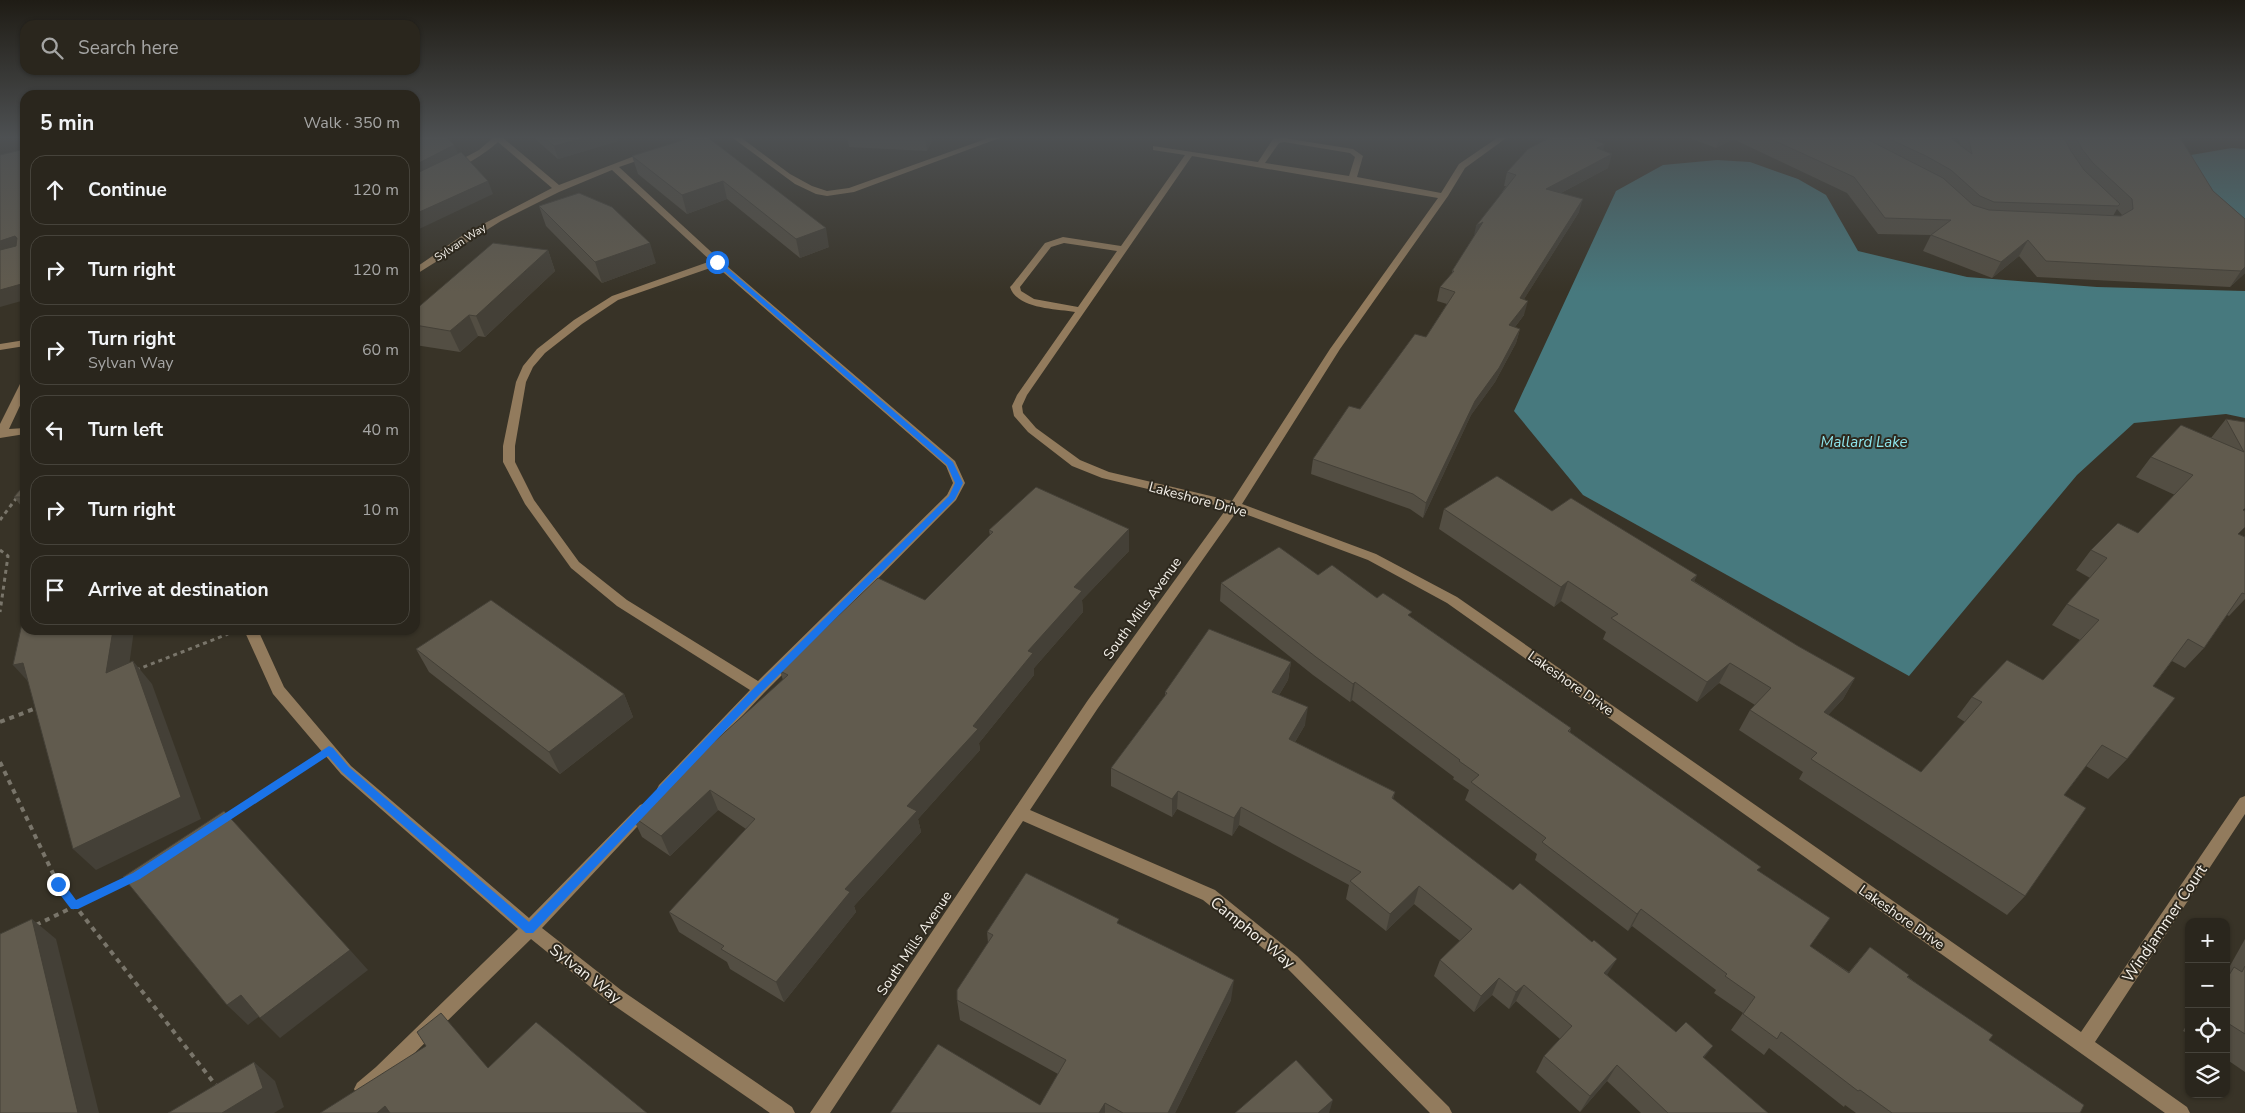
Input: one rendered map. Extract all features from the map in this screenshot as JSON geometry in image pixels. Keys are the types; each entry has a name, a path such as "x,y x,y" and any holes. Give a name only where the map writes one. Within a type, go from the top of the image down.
{"street":[{"name":"Sylvan Way","path":"420,269 497,219 557,188"},
{"path":"354,1096 382,1073 530,929 759,690 952,497 959,483 951,464 717,262 637,188"},
{"path":"808,188 820,193 833,193 856,188"},
{"name":"Lakeshore Drive","path":"1165,188 1022,395 1017,406 1018,414 1032,430 1076,463 1106,476 1235,506 1372,558 1452,600 2181,1113"},
{"path":"1400,188 1444,196"},
{"name":"South Mills Avenue","path":"820,1113 1093,704 1235,506 1334,348 1449,188"},
{"path":"1079,310 1031,301 1017,293 1015,287 1048,245 1063,240 1121,249"},
{"path":"717,262 615,298 578,322 540,351 528,366 521,382 509,446 509,462 529,501 575,565 622,603 759,690"},
{"path":"0,347 20,344"},
{"path":"0,434 20,394"},
{"path":"0,434 20,432"},
{"name":"Sylvan Way","path":"253,635 278,690 346,770 530,929 615,996 786,1113"},
{"name":"Windjammer Court","path":"2083,1044 2245,802"},
{"name":"Camphor Way","path":"1020,813 1209,895 1291,961 1443,1113"}],"path":[{"path":"0,520 20,494"},
{"path":"0,550 8,556 0,612"},
{"path":"129,672 228,635"},
{"path":"0,722 46,704"},
{"path":"226,818 329,750"},
{"path":"0,762 58,884 219,1090"},
{"path":"33,927 137,876"}],"water":[{"name":"Mallard Lake","path":"1622,188 1814,188 1826,195 1858,251 1967,277 2097,287 2245,291 2245,418 2226,414 2134,423 2077,475 1909,676 1583,495 1514,411 1616,191"},
{"path":"2209,188 2245,188 2245,237"}],"building":[{"path":"0,188 20,188 20,284 0,290 0,250 16,246 17,238 15,236 0,241"},
{"path":"420,188 473,188 420,212"},
{"path":"673,188 703,188 682,195"},
{"path":"732,188 774,188 826,228 796,239"},
{"path":"1506,188 1548,188 1546,189 1583,199 1520,298 1528,301 1509,325 1520,329 1499,368 1475,401 1426,503 1413,494 1313,459 1349,406 1360,409 1415,334 1426,337 1455,292 1440,287 1454,271 1452,271 1483,222 1476,226"},
{"path":"1862,188 1954,188 1973,205 1989,210 2121,216 2133,209 2132,199 2120,188 2211,188 2245,219 2245,267 2241,271 2046,261 2028,240 2001,262 1931,235 1951,220 1885,218"},
{"path":"1971,188 2103,188 2120,204 2118,206 1994,202 1980,196"},
{"path":"579,193 612,207 650,243 595,262 539,206"},
{"path":"493,243 548,250 476,316 469,315 450,331 420,326 420,306"},
{"path":"2226,419 2245,422 2245,508 2243,510 2245,511 2245,527 2238,534 2245,537 2245,594 2242,593 2204,648 2188,639 2153,686 2175,698 2127,759 2102,745 2064,795 2086,808 2025,896 1811,759 1817,753 1750,710 1771,688 1730,663 1707,682 1611,618 1618,614 1568,581 1561,587 1444,509 1497,476 1552,511 1571,498 1697,575 1691,580 1798,646 1855,678 1824,712 1921,772 1982,702 1972,697 2007,660 2043,680 2099,620 2067,604 2107,558 2091,550 2118,523 2138,533 2193,475 2151,457 2181,425 2244,452"},
{"path":"1036,487 1129,529 1074,587 1082,591 1028,651 1033,653 973,726 978,729 907,806 917,811 845,889 850,892 776,982 721,949 724,946 669,912 755,819 710,790 661,836 632,816 788,675 780,671 878,578 925,600 993,532 989,530"},
{"path":"20,490 20,497 14,497"},
{"path":"1279,547 1318,575 1332,565 1377,598 1383,593 1412,612 1408,615 1571,728 1568,731 1761,867 1757,870 1830,918 1810,946 1849,973 1870,947 1909,975 1907,977 1993,1035 1989,1040 2084,1105 2080,1113 1892,1113 1860,1090 1858,1091 1781,1032 1777,1039 1743,1014 1755,997 1725,976 1727,974 1641,909 1637,914 1542,842 1546,838 1471,782 1479,775 1355,682 1353,684 1316,657 1221,583"},
{"path":"491,600 624,694 549,752 416,649"},
{"path":"1209,629 1291,662 1272,692 1308,707 1289,739 1395,792 1392,798 1513,890 1520,883 1592,942 1594,940 1617,959 1604,973 1676,1032 1686,1022 1713,1046 1703,1057 1768,1113 1668,1113 1617,1065 1590,1096 1544,1056 1572,1026 1524,985 1516,992 1499,978 1481,996 1440,960 1472,929 1419,886 1390,914 1350,881 1361,872 1241,807 1234,818 1178,791 1172,799 1111,768 1167,693 1165,692"},
{"path":"20,633 20,635 112,635 106,673 133,661 181,797 73,849 23,663 13,665"},
{"path":"224,811 350,950 260,1018 241,995 227,1005 123,877"},
{"path":"1026,873 1119,919 1117,923 1234,980 1168,1113 1123,1113 1105,1103 1099,1113 890,1113 938,1044 1040,1105 1066,1060 957,1000 957,990 993,935 987,932"},
{"path":"32,919 78,1113 0,1113 0,934"},
{"path":"2245,966 2245,1034 2230,1025 2230,974 2234,967 2242,972"},
{"path":"441,1013 488,1068 536,1022 647,1113 390,1113 385,1106 377,1113 320,1113 426,1046 417,1032"},
{"path":"1296,1060 1333,1100 1318,1113 1235,1113"},
{"path":"254,1062 263,1088 222,1113 168,1113"}],"route":[{"path":"58,884 74,906 137,876 329,750 346,770 530,929 759,690 952,497 959,483 951,464 717,262"}]}
